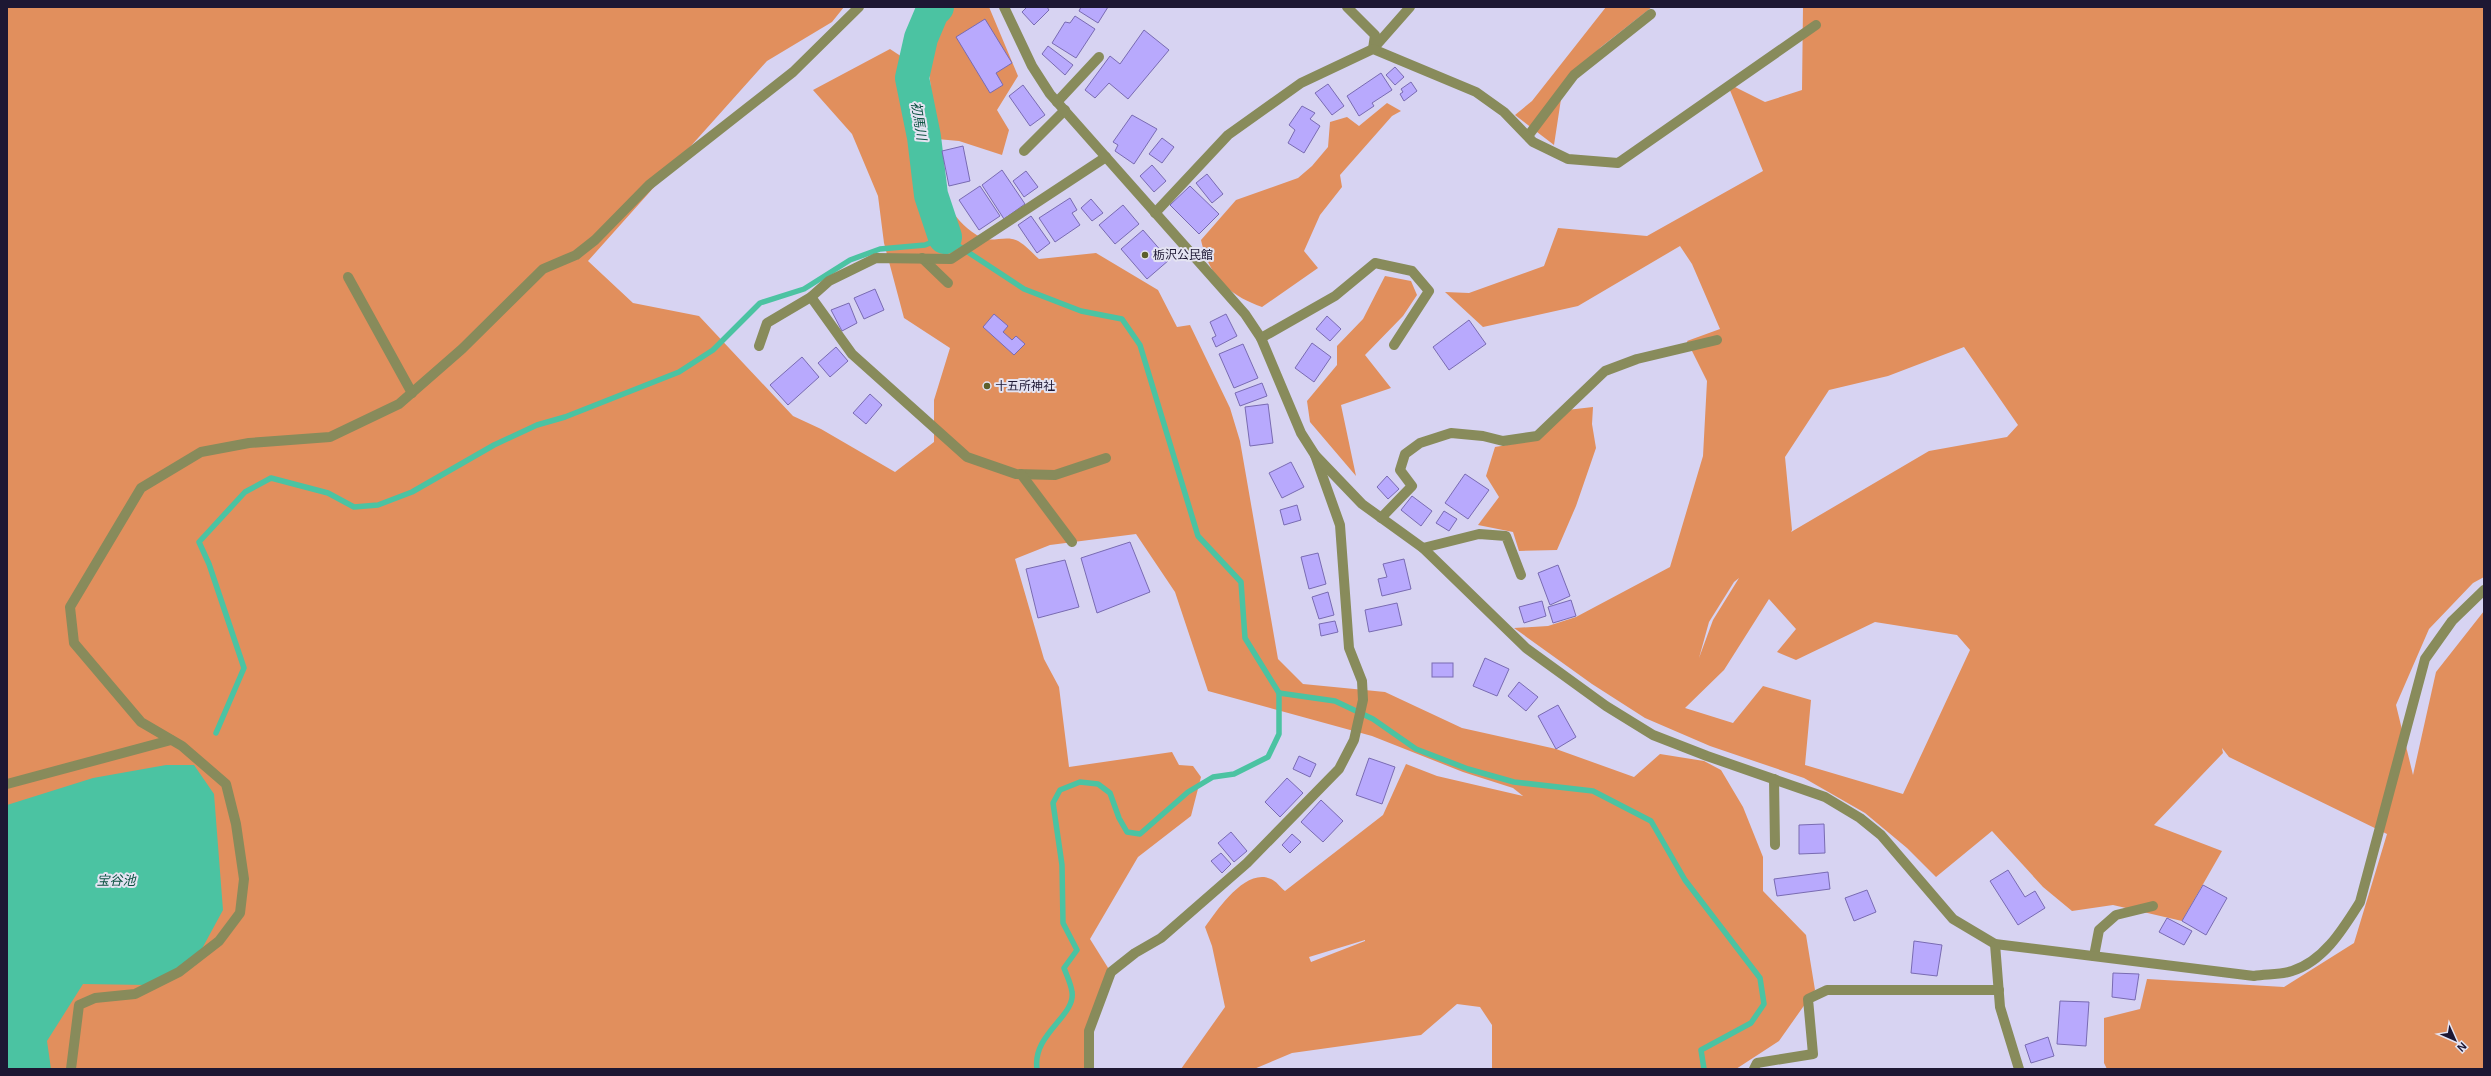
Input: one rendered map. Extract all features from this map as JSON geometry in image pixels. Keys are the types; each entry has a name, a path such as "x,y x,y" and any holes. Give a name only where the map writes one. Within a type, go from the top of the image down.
{"street":[{"path":"71,1069 79,1005 95,998 135,994 179,972 219,941 240,913 244,879 236,824 226,784 182,746 141,722 74,643 70,607 141,488 201,452 249,443 330,437 399,404 462,349 543,269 576,255 595,240 649,185 793,72 859,7"},
{"path":"1004,7 1032,66 1057,102 1245,314 1261,338 1301,433 1315,455 1362,504 1423,548 1526,648 1606,706 1653,735 1825,797 1860,818 1880,836 1953,919 1995,944 2254,976 2292,972 2317,957 2339,935 2360,902 2424,659 2452,621 2484,590"},
{"path":"1347,7 1375,35 1373,49"},
{"path":"1155,213 1228,135 1301,83 1373,49 1410,7"},
{"path":"1528,136 1574,75 1651,14"},
{"path":"1373,49 1476,92 1504,112 1533,142 1568,159 1618,163 1816,25"},
{"path":"1057,102 1099,57"},
{"path":"1024,151 1065,110"},
{"path":"759,346 767,323 811,297 829,281 876,258 951,259 975,245 1106,157"},
{"path":"922,258 948,283"},
{"path":"1261,338 1335,296 1375,263 1412,270 1429,291 1394,345"},
{"path":"348,277 412,393"},
{"path":"811,297 852,354 967,457 1021,474 1055,475 1106,458"},
{"path":"1381,518 1412,486 1400,470 1405,454 1420,443 1451,433 1483,436 1503,442 1537,436 1605,371 1637,359 1717,340"},
{"path":"1089,1069 1089,1032 1111,972 1135,953 1161,938 1205,902 1305,804 1338,769 1354,740 1363,700 1362,681 1349,648 1340,525 1315,455"},
{"path":"1021,474 1072,542"},
{"path":"1423,548 1479,534 1506,536 1521,575"},
{"path":"7,784 171,740"},
{"path":"1774,779 1775,845"},
{"path":"2094,956 2098,930 2116,915 2153,906"},
{"path":"1995,944 2000,1007 2019,1069"},
{"path":"1754,1069 1757,1063 1813,1054 1808,999 1827,990 1999,990"}],"shaded area":[{"path":"7,7 844,7 832,22 767,61 588,261 633,303 699,316 793,416 821,429 895,472 934,442 934,400 950,348 904,318 884,243 878,196 852,134 813,90 890,49 925,72 930,141 934,164 940,187 950,207 963,225 985,239 1015,240 1023,244 1039,259 1096,253 1158,290 1177,327 1190,325 1230,408 1240,441 1278,659 1303,684 1385,692 1462,728 1556,749 1634,777 1660,754 1704,761 1721,770 1743,807 1763,857 1763,891 1806,935 1815,990 1779,1041 1736,1069 1492,1069 1492,1025 1480,1007 1457,1004 1421,1035 1292,1053 1254,1069 1181,1069 1225,1007 1212,946 1205,927 1225,901 1242,884 1252,879 1261,877 1273,880 1285,891 1383,815 1406,764 1437,776 1523,796 1513,788 1463,772 1372,736 1208,691 1175,592 1136,534 1050,545 1015,559 1044,659 1059,687 1069,767 1172,752 1179,765 1193,766 1201,777 1191,816 1138,857 1090,939 1110,971 1089,1031 1094,1069 7,1069","holes":["1365,940 1365,941 1311,962 1309,957"]},
{"path":"952,7 989,7 1018,76 997,110 1009,130 1002,155 959,141 937,139 928,64 921,38"},
{"path":"1606,7 1652,7 1601,47 1563,86 1554,145 1515,115 1532,101"},
{"path":"1803,7 2484,7 2484,577 2473,583 2429,629 2396,705 2413,775 2436,672 2484,611 2484,1069 2107,1069 2104,1063 2104,1018 2140,1009 2147,979 2284,987 2354,943 2387,834 2229,757 2222,748 2223,753 2154,825 2222,851 2182,921 2113,905 2072,911 2043,887 1992,831 1936,877 1907,848 1865,813 1804,778 1710,746 1645,718 1592,684 1514,628 1548,626 1576,617 1670,567 1703,456 1707,381 1687,341 1720,329 1692,264 1680,246 1578,306 1483,327 1445,292 1469,293 1544,266 1558,228 1647,236 1763,171 1727,83 1765,102 1802,90","holes":["1964,347 2018,425 2007,437 1929,451 1791,532 1785,457 1829,390 1888,376","1739,578 1713,620 1699,658 1709,622 1734,582","1769,599 1796,629 1777,652 1796,660 1875,622 1957,635 1970,650 1903,794 1805,765 1811,700 1763,686 1733,723 1685,708 1724,670"]},
{"path":"1387,103 1401,111 1392,116 1340,175 1342,187 1320,215 1304,251 1318,268 1262,307 1239,297 1230,290 1215,274 1209,264 1201,240 1236,200 1298,178 1312,166 1328,147 1330,122 1347,117 1359,126"},
{"path":"1385,276 1411,281 1417,295 1403,316 1365,355 1391,388 1341,405 1356,476 1310,422 1307,401 1337,365 1337,346 1363,319"},
{"path":"1593,407 1592,424 1596,448 1576,506 1557,550 1519,551 1513,532 1478,525 1499,497 1486,476 1495,447 1519,443 1567,410"}],"water":[{"name":"宝谷池","path":"166,765 194,765 214,794 223,910 198,956 147,985 83,984 47,1041 51,1069 7,1069 7,805 93,778"}],"building":[{"path":"1027,7 1047,7 1049,10 1034,25 1022,12"},
{"path":"1081,7 1108,7 1098,23 1079,11"},
{"path":"1075,16 1095,29 1076,58 1052,43 1065,22 1070,23"},
{"path":"985,19 1012,63 996,73 1003,85 990,93 956,37"},
{"path":"1144,30 1169,50 1128,99 1109,83 1095,98 1085,90 1110,56 1120,64"},
{"path":"1048,46 1073,65 1065,75 1042,54"},
{"path":"1395,67 1404,77 1395,85 1386,75"},
{"path":"1381,73 1392,90 1372,103 1374,106 1359,116 1347,96"},
{"path":"1411,82 1417,91 1404,101 1400,94 1403,92 1401,89"},
{"path":"1328,84 1344,106 1332,115 1315,93"},
{"path":"1023,85 1045,115 1030,126 1009,96"},
{"path":"1302,106 1315,113 1310,119 1320,126 1304,153 1288,143 1295,130 1289,125"},
{"path":"1132,115 1157,129 1134,164 1115,151 1118,145 1113,142"},
{"path":"1162,138 1174,147 1162,163 1149,154"},
{"path":"963,146 970,181 949,186 942,151"},
{"path":"1152,165 1166,181 1154,192 1140,176"},
{"path":"1002,170 1025,204 1004,219 982,185"},
{"path":"1026,171 1038,187 1024,197 1013,181"},
{"path":"1207,174 1223,194 1212,203 1196,183"},
{"path":"980,186 1000,216 979,230 959,200"},
{"path":"1190,186 1219,214 1199,234 1170,205"},
{"path":"1070,198 1077,210 1072,213 1080,225 1055,242 1039,218"},
{"path":"1091,199 1103,213 1092,221 1081,208"},
{"path":"1123,205 1139,224 1115,244 1099,225"},
{"path":"1031,216 1050,243 1037,253 1018,225"},
{"name":"栃沢公民館","path":"1143,230 1169,260 1147,279 1121,249"},
{"path":"875,289 884,310 864,319 854,298"},
{"path":"849,303 857,323 842,331 831,310"},
{"path":"994,314 1008,326 1003,332 1012,340 1016,336 1025,344 1014,355 983,327"},
{"path":"1226,314 1237,336 1216,347 1212,338 1216,336 1210,322"},
{"path":"1327,316 1341,329 1330,341 1316,329"},
{"path":"1469,320 1486,344 1449,370 1433,347"},
{"path":"1312,343 1331,357 1314,382 1295,368"},
{"path":"1243,344 1258,378 1234,388 1219,354"},
{"path":"836,347 848,361 830,377 818,363"},
{"path":"802,357 819,377 788,405 770,385"},
{"path":"1262,383 1267,396 1240,406 1235,393"},
{"path":"870,394 882,405 866,424 853,413"},
{"path":"1268,404 1273,443 1250,446 1245,407"},
{"path":"1291,462 1304,487 1282,498 1269,473"},
{"path":"1465,474 1489,490 1468,519 1445,503"},
{"path":"1387,476 1399,489 1388,499 1377,487"},
{"path":"1412,496 1432,511 1421,526 1401,510"},
{"path":"1297,505 1301,520 1284,525 1280,510"},
{"path":"1444,511 1457,519 1449,531 1436,523"},
{"path":"1130,542 1150,592 1097,613 1081,558"},
{"path":"1318,553 1326,584 1309,589 1301,557"},
{"path":"1404,559 1411,589 1382,596 1378,579 1387,577 1383,564"},
{"path":"1065,560 1079,607 1038,618 1026,569"},
{"path":"1558,565 1570,596 1550,605 1538,573"},
{"path":"1328,592 1334,615 1319,619 1312,597"},
{"path":"1571,600 1576,616 1553,623 1548,607"},
{"path":"1542,601 1546,616 1524,623 1519,607"},
{"path":"1397,603 1402,625 1369,632 1365,610"},
{"path":"1335,621 1338,632 1321,636 1319,624"},
{"path":"1485,658 1509,669 1497,696 1473,686"},
{"path":"1432,663 1453,663 1453,677 1432,677"},
{"path":"1519,682 1538,697 1526,711 1508,696"},
{"path":"1558,705 1576,737 1556,749 1538,716"},
{"path":"1299,756 1316,764 1310,777 1293,769"},
{"path":"1369,758 1395,767 1382,804 1356,795"},
{"path":"1287,778 1303,793 1280,817 1265,802"},
{"path":"1321,800 1343,821 1323,842 1301,822"},
{"path":"1824,824 1825,853 1799,854 1799,825"},
{"path":"1231,832 1247,851 1234,862 1218,843"},
{"path":"1292,834 1301,842 1290,853 1282,845"},
{"path":"1221,853 1231,864 1222,873 1211,861"},
{"path":"2008,870 2025,897 2035,891 2045,908 2018,925 1990,881"},
{"path":"1828,872 1830,889 1777,896 1774,879"},
{"path":"2203,885 2227,898 2206,935 2182,921"},
{"path":"1867,890 1876,912 1854,921 1845,898"},
{"path":"2167,918 2192,931 2184,945 2159,932"},
{"path":"1914,941 1942,945 1937,976 1911,973"},
{"path":"2113,973 2139,974 2135,1000 2112,997"},
{"path":"2060,1001 2089,1002 2086,1046 2057,1044"},
{"path":"2048,1037 2054,1056 2031,1063 2025,1045"}],"waterway":[{"name":"初馬川","path":"937,7 932,12 921,38 912,78 924,137 931,195 945,237"},
{"path":"216,733 244,668 209,564 199,542 245,492 271,478 328,493 354,507 378,505 412,492 494,445 537,425 565,417 679,372 713,350 760,303 804,289 850,260 880,249 925,245 945,237 1024,289 1081,311 1122,319 1140,345 1198,536 1241,582 1245,638 1279,693 1279,734 1268,757 1234,774 1213,777 1188,792 1140,834 1127,832 1119,818 1110,793 1098,784 1080,782 1060,790 1053,803 1062,865 1063,923 1077,950 1064,968 1072,992 1071,1001 1068,1009 1041,1046 1037,1057 1037,1069"},
{"path":"1279,693 1335,701 1373,719 1416,749 1468,769 1514,782 1593,791 1651,821 1685,880 1760,978 1764,1004 1751,1023 1701,1050 1704,1069"}],"place":[{"name":"栃沢公民館","path":"1145,255"},
{"name":"十五所神社","path":"987,386"}]}
